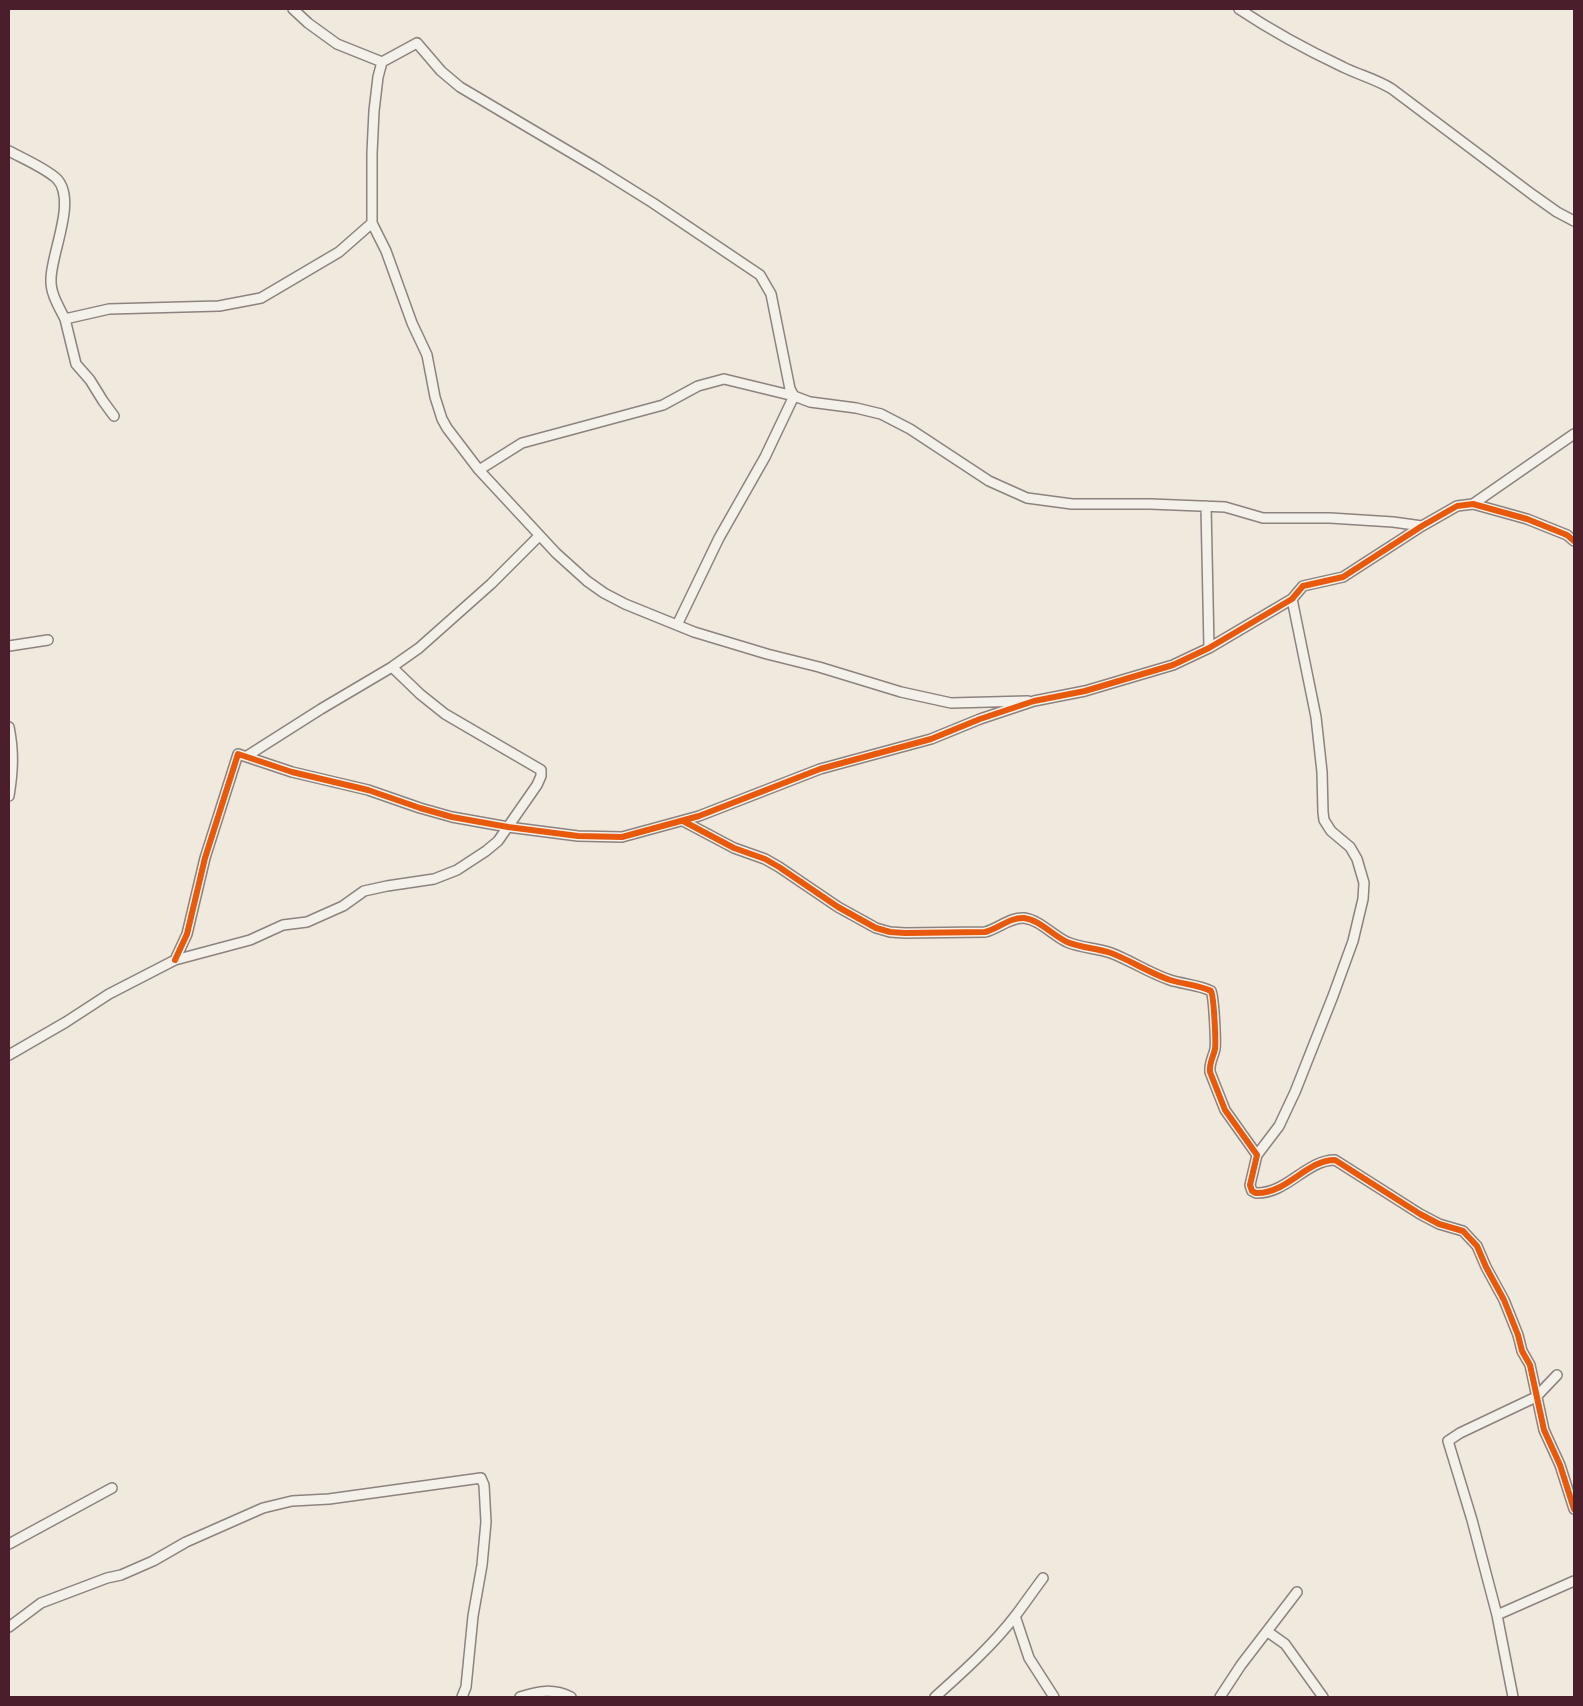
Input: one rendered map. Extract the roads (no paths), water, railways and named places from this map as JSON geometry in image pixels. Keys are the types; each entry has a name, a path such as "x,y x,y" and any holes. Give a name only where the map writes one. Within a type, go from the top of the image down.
{"street":[{"path":"293,9 308,24 337,44 382,62"},
{"path":"1239,9 1299,45 1392,89 1525,189 1557,212 1574,221"},
{"path":"794,396 790,389 771,294 760,276 670,214 606,173 460,87 441,71 417,43 382,62 374,110 372,223 386,251 412,323 428,355 435,397 442,419 479,470 572,569 604,593 624,604 677,625 767,654 819,667 902,692 951,702 1034,701"},
{"path":"9,151 46,171 57,179 62,189 65,209 50,280 55,301 65,319 76,364 90,380 114,416"},
{"path":"65,319 109,309 219,306 261,298 339,252 372,223"},
{"path":"479,470 522,443 663,405 698,386 724,379 794,396 810,402 856,408 881,414 910,429 990,481 1027,498 1072,504 1150,504 1225,507 1263,518 1330,518 1394,522 1422,526"},
{"path":"677,625 719,538 765,457 794,396"},
{"path":"175,960 187,934 205,858 238,754 274,767 368,790 436,812 473,821 578,836 615,838 641,833 683,821 806,774 931,739 980,719 1034,701 1085,691 1173,665 1209,648 1292,599 1302,586 1343,577 1450,509 1473,504 1574,434"},
{"path":"1473,504 1527,519 1572,538"},
{"path":"1206,506 1209,648"},
{"path":"247,756 392,667 423,644 491,584 539,536"},
{"path":"1292,599 1317,724 1322,772 1322,812 1324,820 1331,831 1350,847 1358,859 1364,883 1363,899 1353,941 1333,996 1295,1092 1278,1126 1257,1155 1250,1185 1252,1191 1256,1193 1275,1189 1311,1168 1329,1160 1336,1160 1420,1214 1439,1224 1463,1231 1477,1246 1504,1300 1518,1334 1522,1351 1530,1365 1544,1430 1560,1465 1574,1509"},
{"path":"9,646 48,640"},
{"path":"9,1055 110,994 175,960 250,940 283,925 307,922 344,906 364,892 386,886 445,876 493,846 537,785 541,776 541,770 445,714 420,694 392,667"},
{"path":"9,727 13,747 9,796"},
{"path":"683,821 734,848 765,859 838,907 876,928 890,932 905,933 985,932 993,930 1012,919 1025,918 1033,920 1068,942 1112,953 1168,980 1207,989 1212,993 1214,1005 1215,1045 1210,1065 1212,1079 1225,1110 1257,1155"},
{"path":"1513,1697 1497,1615 1472,1520 1448,1441 1460,1433 1536,1397 1557,1376"},
{"path":"9,1627 41,1604 107,1578 122,1575 153,1561 186,1542 263,1508 286,1502 329,1499 481,1478 484,1486 486,1522 482,1565 472,1616 466,1687 462,1697"},
{"path":"9,1544 112,1488"},
{"path":"935,1697 967,1668 1015,1616 1043,1578"},
{"path":"1497,1615 1574,1580"},
{"path":"1220,1697 1241,1665 1297,1592"},
{"path":"1015,1616 1029,1658 1054,1697"},
{"path":"1268,1632 1285,1644 1323,1697"},
{"path":"520,1697 549,1691 571,1697"}]}
